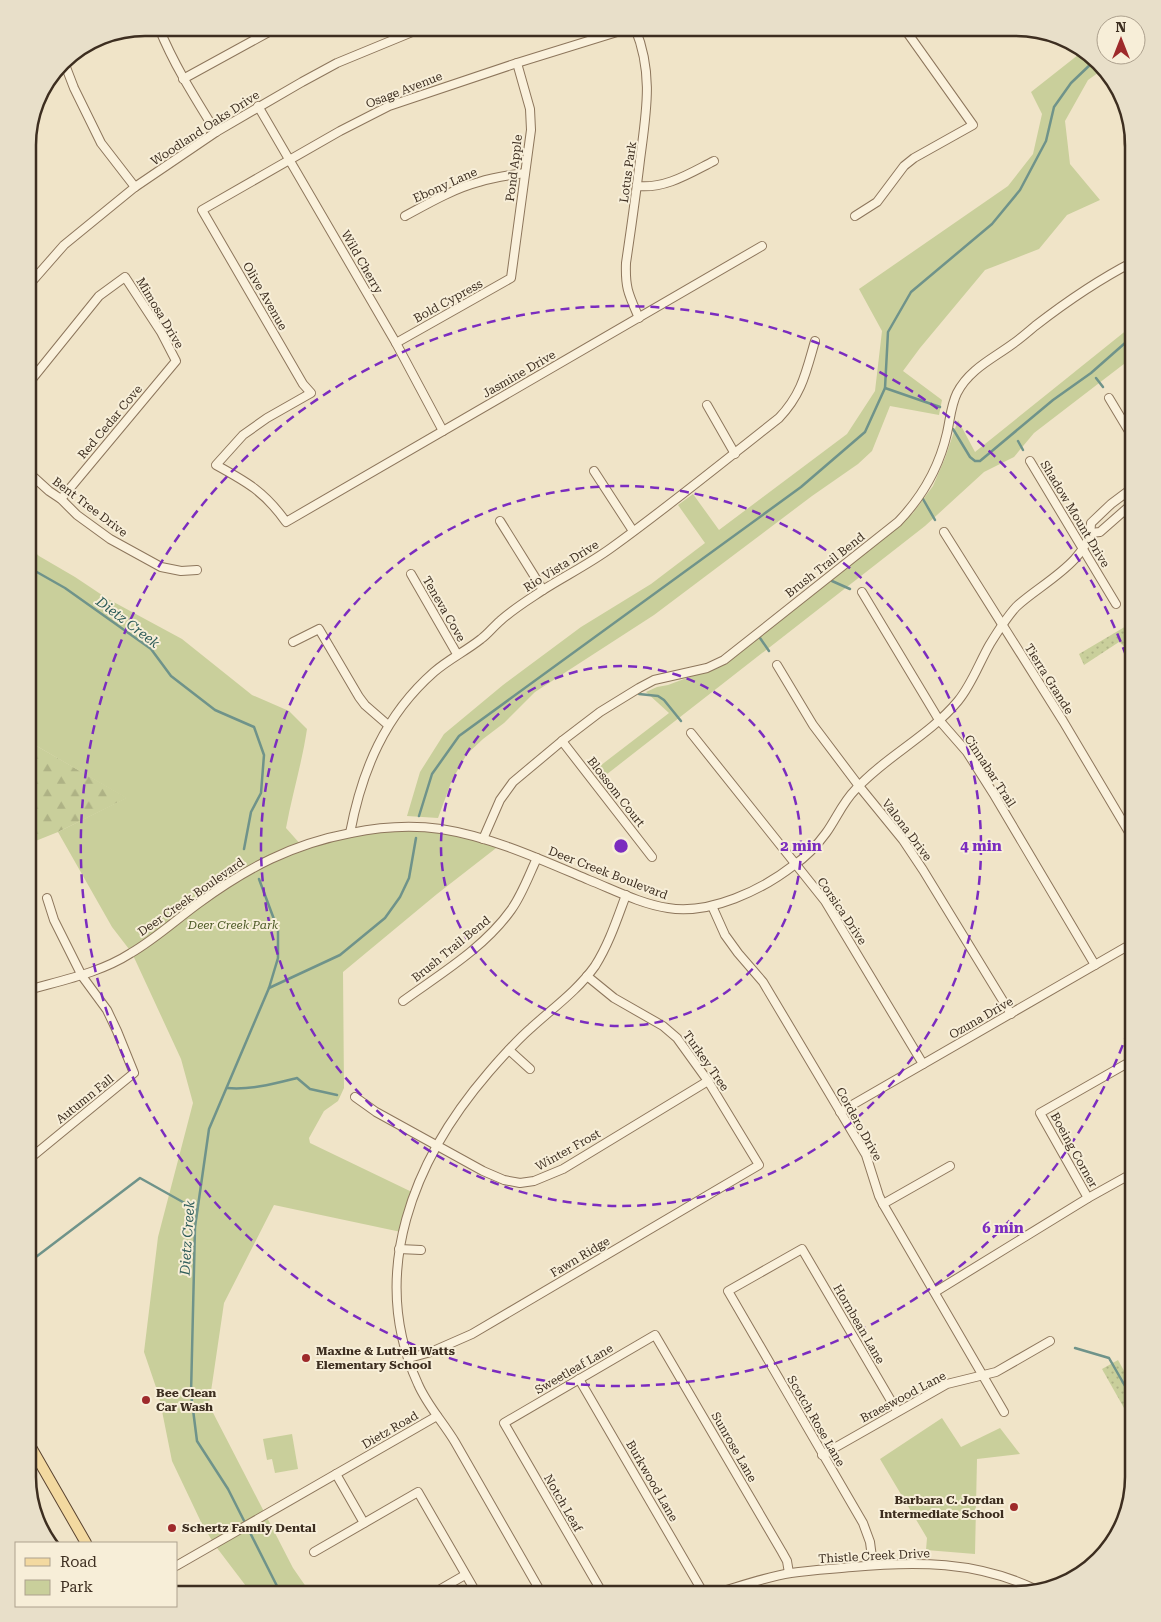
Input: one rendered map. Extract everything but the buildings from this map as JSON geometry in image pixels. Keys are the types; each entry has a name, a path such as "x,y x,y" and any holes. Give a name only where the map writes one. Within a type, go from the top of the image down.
{"main road":[{"path":"36,1456 85,1542"}],"street":[{"path":"162,36 168,52 183,79 216,132"},
{"path":"183,79 261,36"},
{"name":"Woodland Oaks Drive","path":"36,277 64,245 135,187 216,132 258,106 337,63 403,36"},
{"name":"Osage Avenue","path":"202,210 363,118 389,106 604,36"},
{"name":"Lotus Park","path":"638,36 645,64 648,101 638,186 626,263 626,281 629,296 639,318"},
{"path":"855,216 876,202 904,166 914,158 973,125 910,36"},
{"name":"Pond Apple","path":"511,278 531,130 530,109 517,63"},
{"path":"67,69 101,143 135,187"},
{"name":"Wild Cherry","path":"258,106 396,343 443,431"},
{"path":"638,186 650,188 669,183 714,161"},
{"name":"Ebony Lane","path":"405,216 464,187 497,177 525,172"},
{"name":"Olive Avenue","path":"202,210 303,384 311,393 266,418 243,435 216,465 255,488 275,506 286,522"},
{"name":"Jasmine Drive","path":"286,522 762,246"},
{"name":"Brush Trail Bend","path":"484,839 500,800 513,782 562,741 600,712 654,680 706,668 724,660 890,529 917,501 936,469 947,434 955,397 966,380 981,366 1080,293 1125,267"},
{"name":"Mimosa Drive","path":"36,374 98,296 124,277 156,324 176,360"},
{"name":"Bold Cypress","path":"396,343 511,278"},
{"name":"Rio Vista Drive","path":"350,833 363,777 373,754 388,725 421,684 457,654 482,638 507,615 543,590 610,549 779,418 790,406 801,388 815,341"},
{"name":"Red Cedar Cove","path":"61,499 176,360"},
{"path":"1109,398 1125,424"},
{"path":"706,405 734,454"},
{"name":"Shadow Mount Drive","path":"1030,461 1116,604"},
{"path":"594,471 633,531"},
{"name":"Bent Tree Drive","path":"36,479 61,499 77,515 110,539 147,560 172,570 197,570"},
{"name":"Deer Creek Boulevard","path":"36,988 82,976 132,953 202,901 251,868 293,849 350,833 393,828 441,829 484,839 537,858 626,895 668,908 684,909 712,906 740,896 766,884 796,864 825,834 852,793 869,775 939,720 958,701 970,684 1002,624 1030,595 1064,569 1083,547 1091,533 1091,523 1125,494"},
{"path":"1091,533 1100,532 1125,511"},
{"path":"500,521 543,590"},
{"name":"Tierra Grande","path":"944,532 1063,721 1125,824"},
{"name":"Teneva Cove","path":"411,574 457,654"},
{"name":"Cinnabar Trail","path":"862,592 939,720 967,752 993,793 1095,966"},
{"path":"293,642 319,629 359,697 365,705 388,725"},
{"name":"Valona Drive","path":"777,665 813,725 903,840 924,870 1011,1014"},
{"name":"Corsica Drive","path":"691,733 825,901 843,928 923,1064"},
{"name":"Blossom Court","path":"562,741 652,856"},
{"name":"Brush Trail Bend","path":"403,1001 466,954 502,922 520,896 537,858"},
{"path":"437,1416 418,1384 402,1333 398,1311 396,1285 399,1249 403,1225 412,1196 438,1146 475,1088 529,1030 576,989 587,976 603,952 626,895"},
{"path":"47,898 54,920 82,976"},
{"name":"Cordero Drive","path":"712,906 725,935 763,982 866,1155 883,1204 1004,1412"},
{"name":"Ozuna Drive","path":"840,1112 1125,948"},
{"name":"Autumn Fall","path":"36,1154 134,1074 118,1031 107,1010 82,976"},
{"name":"Turkey Tree","path":"587,976 614,998 663,1026 677,1038 708,1081 759,1165"},
{"path":"509,1050 530,1069"},
{"name":"Boeing Corner","path":"1088,1198 1040,1113 1125,1065"},
{"name":"Winter Frost","path":"355,1097 376,1112 494,1176 511,1182 534,1181 563,1169 708,1081"},
{"name":"Fawn Ridge","path":"409,1358 431,1352 472,1334 759,1165"},
{"path":"883,1204 950,1166"},
{"path":"935,1292 1088,1198 1125,1178"},
{"path":"399,1249 422,1250"},
{"name":"Scotch Rose Lane","path":"802,1249 728,1291 863,1523 870,1542 873,1565"},
{"name":"Hornbean Lane","path":"802,1249 897,1411"},
{"name":"Sweetleaf Lane","path":"504,1423 655,1334"},
{"name":"Sunrose Lane","path":"655,1334 782,1552 787,1561 789,1573"},
{"name":"Braeswood Lane","path":"822,1455 947,1384 1006,1367 1050,1341"},
{"name":"Burkwood Lane","path":"579,1378 699,1586"},
{"name":"Dietz Road","path":"178,1565 437,1416 454,1440 537,1586"},
{"name":"Notch Leaf","path":"504,1423 598,1586"},
{"path":"336,1474 364,1523"},
{"path":"314,1552 418,1492 472,1586"},
{"name":"Thistle Creek Drive","path":"742,1586 789,1573 873,1565 932,1563 990,1572 1026,1585"},
{"path":"446,1586 465,1575"}],"green space":[{"path":"1077,56 1097,73 1088,80 1065,121 1070,164 1100,200 1067,215 1039,249 985,270 920,348 903,371 942,400 939,415 890,406 872,451 858,464 812,496 654,615 535,692 504,723 467,754 452,780 438,818 407,816 420,772 444,734 503,685 581,627 651,584 705,543 678,505 693,494 719,530 847,434 875,391 882,331 859,289 1008,186 1033,154 1042,114 1031,92"},
{"path":"1125,331 1125,363 1034,433 1014,457 984,472 925,526 602,778 596,769 669,713 646,692 724,664 913,513 933,486 958,420 975,452"},
{"name":"Deer Creek Park","path":"36,553 108,599 182,639 252,695 289,711 307,729 286,828 302,846 374,829 441,829 500,845 437,894 343,972 344,1088 338,1101 324,1111 309,1138 310,1143 414,1193 401,1232 274,1205 224,1303 209,1405 293,1568 305,1586 246,1586 214,1544 201,1522 172,1461 159,1396 144,1352 158,1237 193,1103 181,1059 132,953 112,927 58,832 126,798 36,746"},
{"path":"1125,627 1125,647 1119,642 1084,665 1079,654"},
{"path":"36,746 127,798 36,841"},
{"path":"1118,1360 1125,1373 1125,1410 1102,1369"},
{"path":"942,1418 961,1447 1000,1428 1020,1454 977,1459 975,1554 926,1550 927,1538 880,1459"},
{"path":"292,1434 298,1469 275,1473 272,1459 267,1460 263,1439"}],"waterway":[{"path":"419,816 432,774 459,736 801,487 865,432 885,388 888,332 911,292 992,224 1020,190 1046,141 1054,107 1071,83 1090,65"},
{"path":"953,429 970,457 975,461 980,461 1053,400 1091,373 1125,343"},
{"path":"1096,378 1103,387"},
{"path":"885,388 940,407"},
{"path":"1018,441 1023,450"},
{"path":"923,499 935,520"},
{"name":"Dietz Creek","path":"36,572 65,588 151,649 171,676 215,710 254,727 264,755 261,793 251,812 244,849"},
{"path":"832,581 850,589"},
{"path":"760,638 769,651"},
{"path":"639,694 658,696 664,700 681,721"},
{"path":"269,988 340,955 385,918 400,897 409,878 416,838"},
{"name":"Dietz Creek","path":"259,879 278,930 278,958 269,988 209,1129 195,1227 191,1394 197,1441 228,1489 277,1586"},
{"path":"227,1088 253,1087 297,1078 310,1089 337,1095"},
{"path":"36,1257 140,1178 197,1210"},
{"path":"1075,1348 1109,1358 1125,1386"}],"place":[{"name":"Maxine & Lutrell Watts Elementary School","path":"306,1358"},
{"name":"Bee Clean Car Wash","path":"146,1400"},
{"name":"Barbara C. Jordan Intermediate School","path":"1014,1507"},
{"name":"Schertz Family Dental","path":"172,1528"}]}
